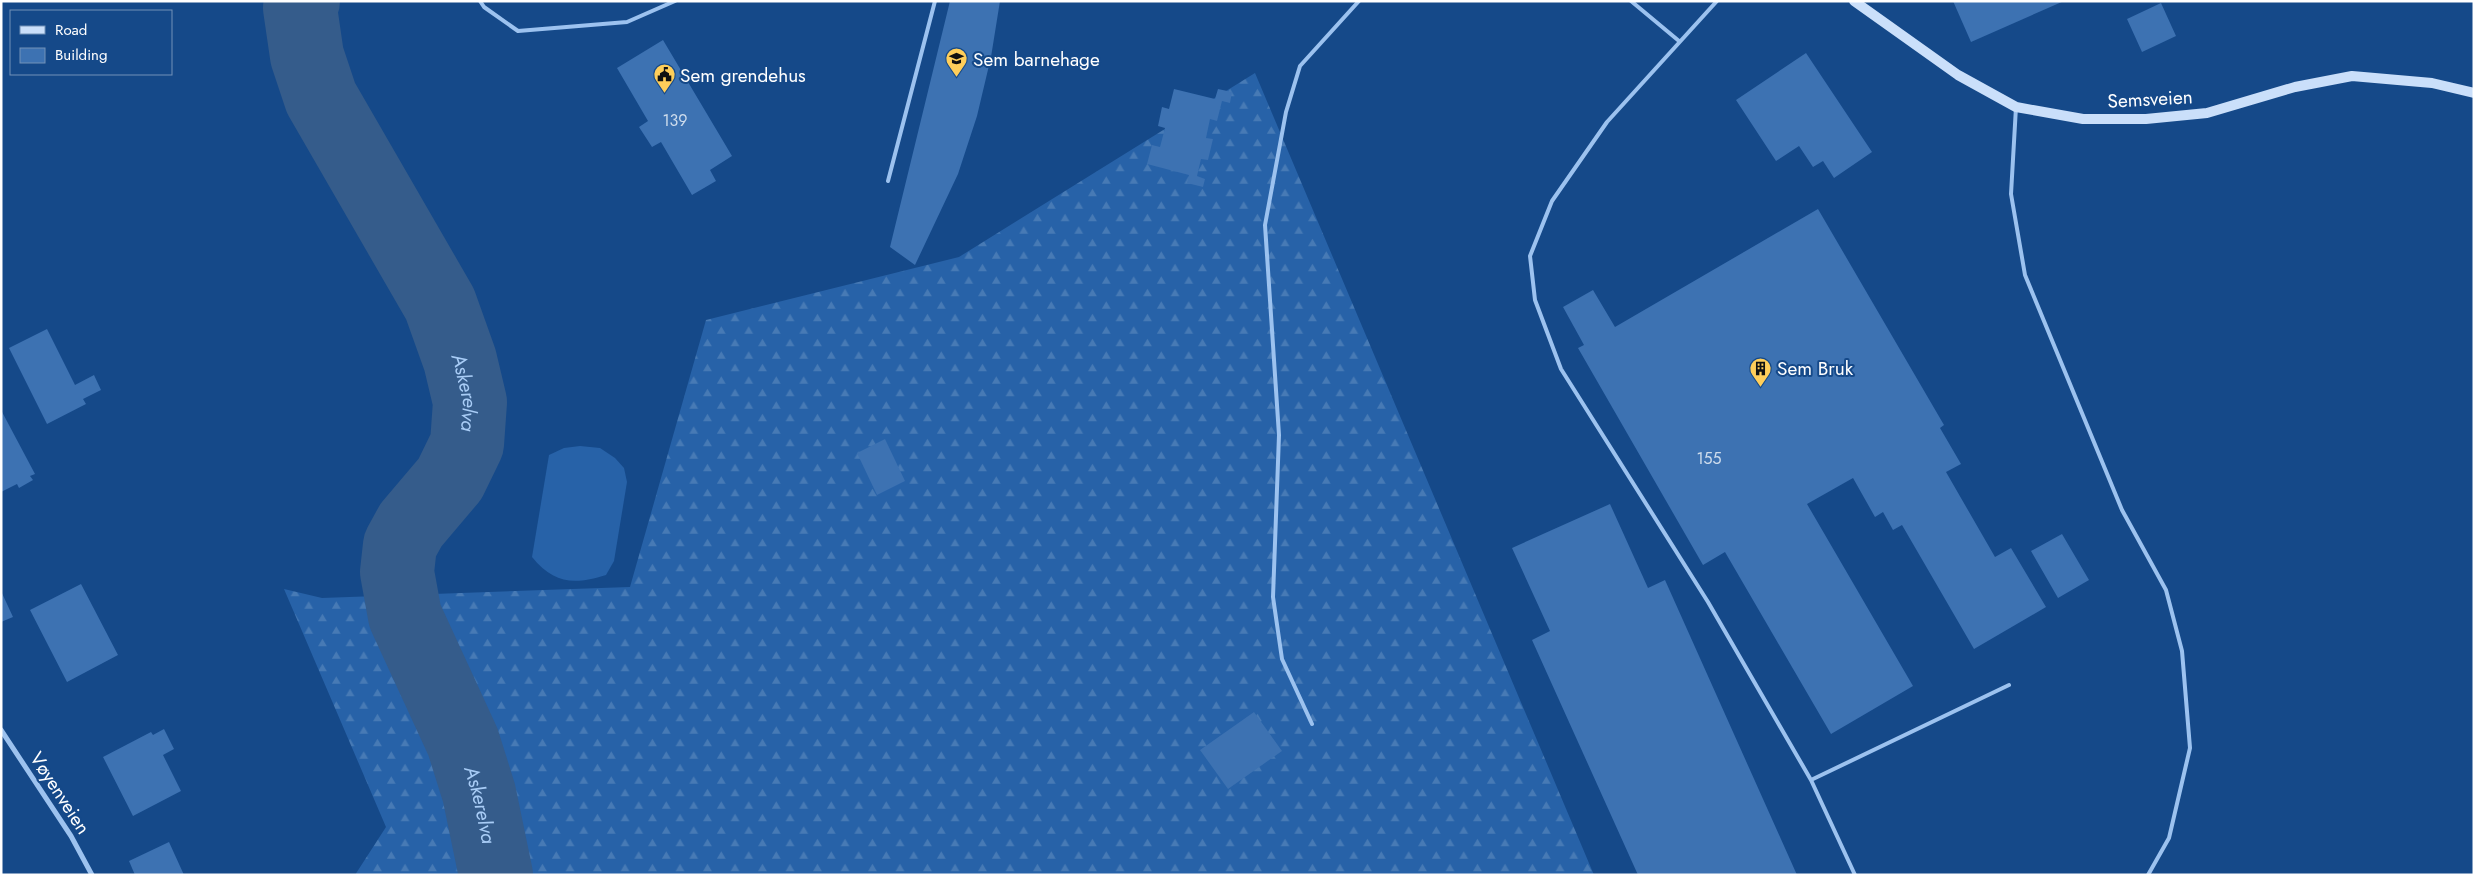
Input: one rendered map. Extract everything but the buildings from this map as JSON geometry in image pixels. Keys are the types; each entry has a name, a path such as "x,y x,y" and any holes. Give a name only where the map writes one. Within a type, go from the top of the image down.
{"main road":[{"name":"Semsveien","path":"1854,1 1958,75 2016,107 2083,119 2146,118 2206,114 2295,88 2352,76 2432,83 2474,93"}],"street":[{"name":"Vøyenveien","path":"1,730 71,836 92,875"}],"lane":[{"path":"480,1 484,7 518,32 627,22 675,1"},
{"path":"888,181 935,1"},
{"path":"1312,724 1282,658 1273,597 1279,435 1265,225 1286,112 1300,66 1359,1"},
{"path":"1631,1 1679,41"},
{"path":"1717,1 1608,122 1552,201 1530,256 1535,300 1561,369 1708,602 1811,780 1855,875"},
{"path":"2016,107 2011,194 2025,275 2122,510 2166,590 2182,651 2190,748 2169,838 2148,875"},
{"path":"1811,780 2009,684"}],"green space":[{"path":"1255,73 1594,875 355,875 386,827 284,589 322,598 630,587 706,320 959,257"},
{"path":"580,446 600,448 615,458 624,468 627,482 614,561 606,575 574,581 565,580 548,573 532,557 549,455 564,448"}],"waterway":[{"name":"Askerelva","path":"303,1 300,8 307,56 321,98 440,304 460,360 470,402 467,444 450,479 411,525 400,545 397,572 405,616 463,742 479,793 496,875"}],"place":[{"name":"Sem barnehage","path":"957,78"},
{"name":"Sem grendehus","path":"664,94"},
{"name":"Sem Bruk","path":"1761,387"}]}
